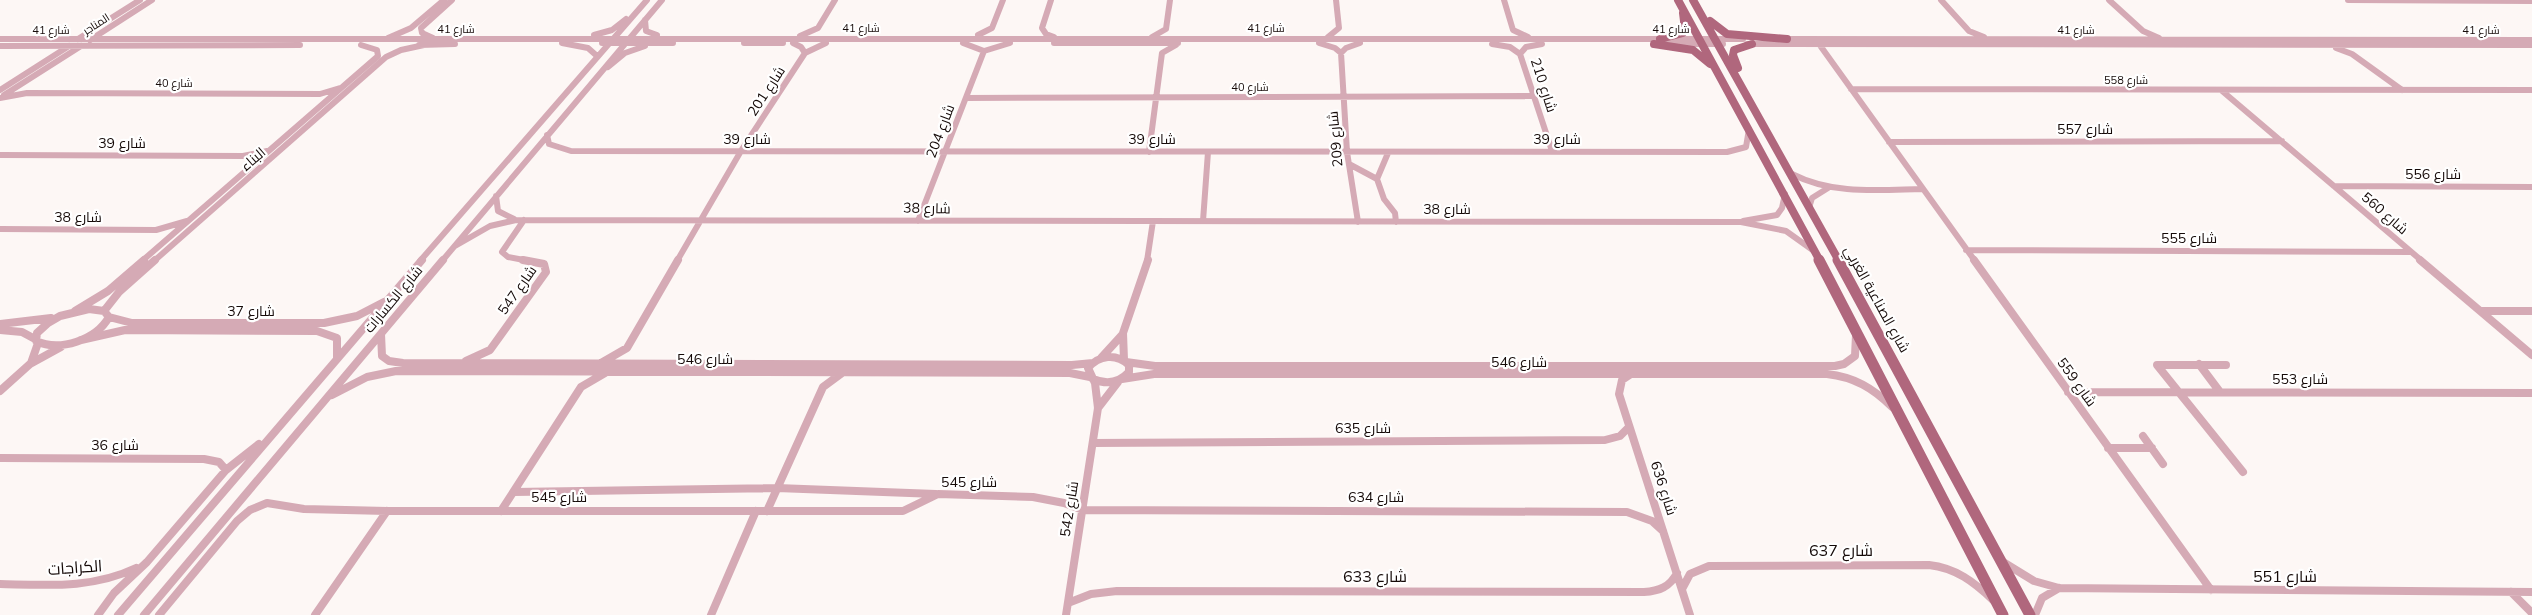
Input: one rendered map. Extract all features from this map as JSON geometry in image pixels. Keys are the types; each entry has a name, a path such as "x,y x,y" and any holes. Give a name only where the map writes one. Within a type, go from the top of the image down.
{"main road":[{"path":"1678,0 1785,194 2001,610"},
{"name":"شارع الصناعية الغربي","path":"1694,0 1792,174 2030,615"},
{"path":"1657,41 1684,33 1684,9"},
{"path":"1703,16 1727,34 1787,38"},
{"path":"1657,41 1693,50 1716,70"},
{"path":"1738,79 1738,68 1733,52 1736,48 1752,44"}],"street":[{"name":"المناجر","path":"2,88 80,43 104,23 140,0"},
{"name":"المناجر","path":"0,98 56,58 69,46 91,40 152,0"},
{"path":"378,40 411,28 444,0"},
{"path":"437,39 424,35 421,28 452,0"},
{"name":"شارع الكسارات","path":"118,615 267,438 647,0"},
{"name":"شارع الكسارات","path":"144,615 662,0"},
{"path":"818,28 828,40 805,53 794,40 818,28 835,0"},
{"path":"964,40 982,34 992,28 1003,0"},
{"path":"1051,0 1042,28 1046,34 1056,38"},
{"path":"1166,29 1170,0"},
{"path":"1325,38 1334,34 1338,28 1336,0"},
{"path":"1499,38 1513,30 1504,0"},
{"path":"1941,0 1969,31 1996,39"},
{"path":"2109,0 2143,32 2168,40"},
{"path":"2348,0 2531,1"},
{"path":"571,38 607,32 636,13"},
{"path":"645,20 644,28 648,33 679,38"},
{"name":"المناجر","path":"54,40 74,35 104,23"},
{"path":"992,28 1000,34 1016,38"},
{"path":"1338,28 1360,41"},
{"path":"1150,38 1166,29"},
{"path":"1162,53 1181,41 1166,29"},
{"path":"106,30 106,36 126,40"},
{"name":"شارع 210","path":"1513,30 1533,38"},
{"path":"1959,39 1966,36 1969,31"},
{"path":"2134,40 2141,36 2143,32"},
{"name":"شارع 41","path":"91,40 571,38 611,40 624,43 664,43 794,40"},
{"name":"شارع 41","path":"0,39 54,40 108,46 562,43 629,38 794,40 1150,38 1181,41 1319,43 1499,38 1657,41 1787,38 2532,40"},
{"name":"شارع 41","path":"964,40 1010,43 1144,44 1181,41 1325,38 1360,41 1492,44 1657,41"},
{"path":"964,40 984,51 1010,43"},
{"path":"1319,43 1335,48 1341,53 1346,48 1360,41"},
{"name":"شارع 41","path":"1717,41 1752,44 2532,45"},
{"path":"562,43 592,49 597,56"},
{"path":"597,75 632,50 664,43"},
{"path":"1144,44 1156,48 1162,53"},
{"name":"شارع 210","path":"1492,44 1510,47 1520,54 1552,151"},
{"name":"شارع 210","path":"1520,54 1526,47 1542,44"},
{"name":"شارع 559","path":"1819,44 2211,590"},
{"name":"البناء","path":"75,311 108,291 379,54 375,48 361,45"},
{"name":"البناء","path":"81,340 99,330 119,292 386,57 401,50 429,45"},
{"path":"2324,45 2352,54 2402,90"},
{"path":"2352,54 2353,49 2360,45"},
{"name":"شارع 41","path":"0,46 69,46"},
{"path":"25,46 49,50 56,58 88,48 108,46"},
{"name":"شارع 204","path":"918,220 984,51"},
{"name":"شارع 201","path":"701,220 742,151 805,53"},
{"path":"1148,152 1162,53"},
{"name":"شارع 209","path":"1341,53 1347,152 1358,222"},
{"path":"19,85 20,90 27,93"},
{"name":"شارع 40","path":"0,98 27,93 320,94 344,86"},
{"name":"شارع 558","path":"1851,89 2532,90"},
{"name":"شارع 560","path":"2221,90 2532,355"},
{"path":"320,94 325,95 328,100"},
{"name":"شارع 40","path":"966,98 1534,96"},
{"name":"شارع 39","path":"547,136 546,140 549,144 571,151 1388,153 1736,151 1746,147 1749,129"},
{"name":"شارع 557","path":"1889,142 2282,141"},
{"name":"شارع 39","path":"0,155 244,156 272,149"},
{"path":"1203,221 1208,152"},
{"path":"1376,180 1388,153"},
{"path":"244,156 252,159 255,164"},
{"path":"1349,164 1376,180 1384,199 1394,213 1396,222"},
{"path":"1792,174 1811,184 1828,188 1922,189"},
{"name":"شارع 556","path":"2334,186 2532,187"},
{"path":"1809,208 1812,198 1828,188"},
{"name":"شارع 38","path":"1741,222 1777,215 1782,208 1785,194"},
{"path":"496,196 498,211 508,218 520,220"},
{"name":"شارع 38","path":"0,229 156,230 193,218"},
{"name":"شارع 38","path":"455,246 490,226 520,220 1741,222 1786,230 1814,251"},
{"name":"شارع 547","path":"490,350 547,269 540,263 504,255 503,248 520,220"},
{"path":"598,364 627,348 701,220"},
{"path":"1121,380 1130,368 1125,361 1123,333 1149,256 1153,221"},
{"path":"156,230 165,233 169,238"},
{"name":"شارع 555","path":"1966,250 2411,252"},
{"name":"شارع 37","path":"75,311 89,309 132,323 324,323 357,316 388,300"},
{"path":"0,324 32,322 75,311"},
{"path":"2481,311 2532,311"},
{"path":"30,364 36,353 39,329 61,316"},
{"path":"0,330 22,332 36,341 50,346 68,344"},
{"name":"شارع 37","path":"81,340 125,330 316,331 325,332 337,338 337,358"},
{"name":"شارع 546","path":"381,334 380,354 387,361 403,363 1072,365 1110,357 1155,366 1835,366 1844,364 1855,356 1856,330"},
{"path":"1096,361 1123,333"},
{"path":"0,391 30,364 68,344 81,340"},
{"path":"627,348 628,357 635,364"},
{"path":"459,363 490,350 493,359 500,364"},
{"name":"شارع 542","path":"1066,615 1098,408 1088,368 1096,361"},
{"path":"2226,365 2157,364 2242,472"},
{"path":"2198,364 2220,392"},
{"path":"568,371 580,377 581,388"},
{"name":"شارع 545","path":"502,511 581,388 591,380 611,371"},
{"name":"شارع 546","path":"326,398 358,380 387,372 1070,373 1105,383 1154,374 1837,375 1869,386 1901,417"},
{"path":"812,372 820,378 822,387"},
{"path":"767,511 822,387 845,372"},
{"name":"شارع 636","path":"1631,374 1622,380 1618,389 1690,615"},
{"name":"شارع 542","path":"1098,408 1110,389 1121,380"},
{"name":"شارع 553","path":"2068,392 2532,393"},
{"name":"شارع 635","path":"1093,443 1605,440 1620,436 1629,427"},
{"path":"2143,436 2163,464"},
{"name":"شارع الكسارات","path":"98,615 114,593 147,562 226,470 267,438"},
{"path":"2108,448 2152,448"},
{"name":"شارع 36","path":"0,458 204,459 219,462 226,470"},
{"path":"514,492 777,488 938,494"},
{"name":"شارع 545","path":"159,615 237,520 259,506 272,503 304,509 387,511 903,511 938,494 1033,496 1064,502 1083,510"},
{"name":"شارع 634","path":"1083,510 1627,512 1644,516 1663,531"},
{"path":"315,615 387,511"},
{"path":"712,615 756,511"},
{"name":"الكراجات","path":"0,584 94,584 120,576 147,562"},
{"name":"شارع 551","path":"2003,562 2028,579 2059,588 2532,592"},
{"name":"شارع 637","path":"1682,589 1690,574 1709,566 1929,565 1946,567 1963,574 2001,610"},
{"name":"شارع 633","path":"1068,603 1092,594 1117,591 1644,592 1662,589 1674,580 1677,573"},
{"path":"2035,615 2041,598 2059,588"},
{"path":"2511,592 2532,613"}]}
